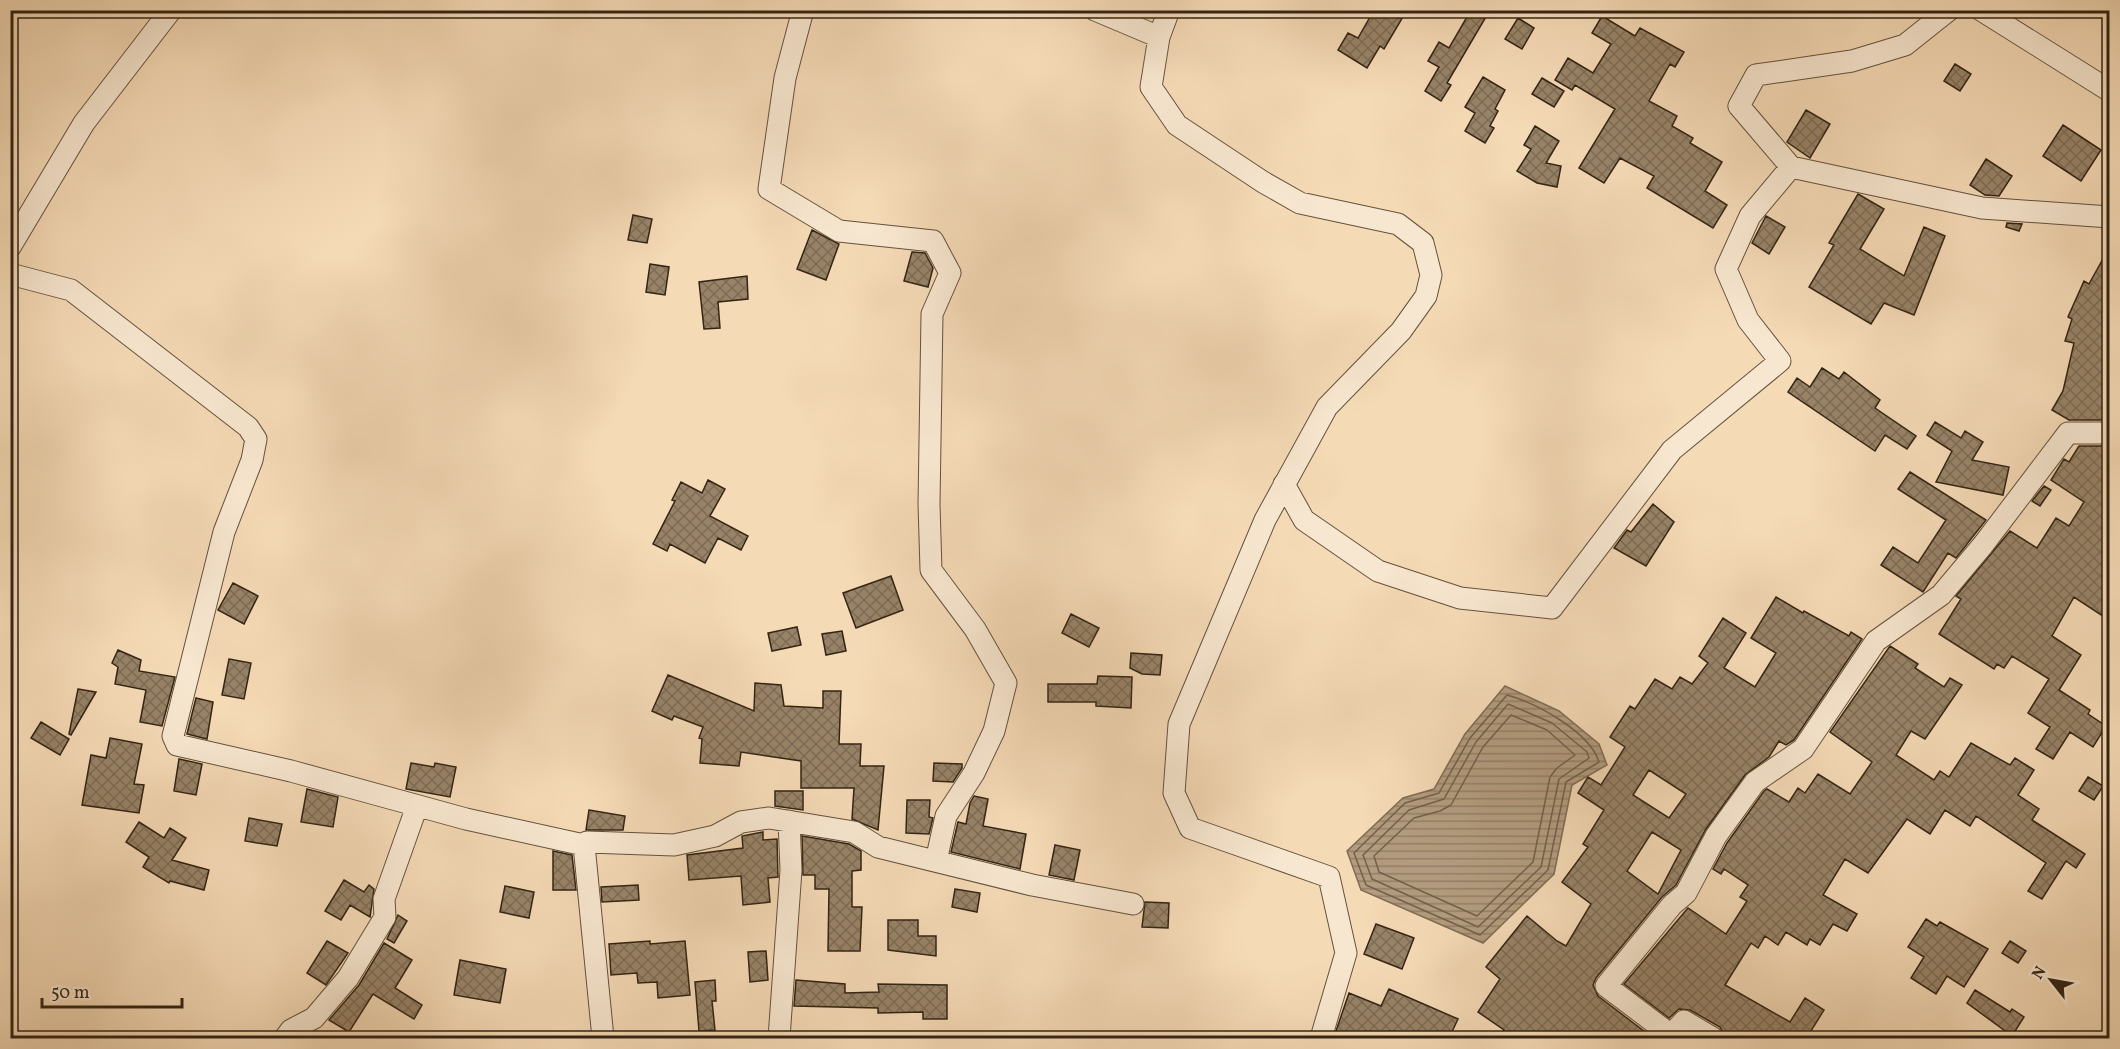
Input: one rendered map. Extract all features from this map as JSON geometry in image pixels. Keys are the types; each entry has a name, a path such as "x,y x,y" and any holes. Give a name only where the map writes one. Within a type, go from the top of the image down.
{"street":[{"path":"10,247 84,123 171,10"},
{"path":"803,10 784,78 769,189 839,231 933,241 950,273 932,314 929,504 931,570 975,629 1006,683 994,731 974,773 946,816 936,861"},
{"path":"1095,10 1159,36"},
{"path":"1169,10 1159,36 1151,87 1176,125 1255,177 1300,203 1398,224 1423,243 1431,275 1426,296 1401,331 1327,407 1265,520 1179,724 1174,793 1190,828 1329,878 1346,953 1321,1038"},
{"path":"1949,10 1905,45 1852,61 1756,75 1739,105 1791,167 1982,208 2109,217"},
{"path":"1981,10 2109,92"},
{"path":"1284,484 1304,519 1378,572 1460,598 1552,608 1672,450 1780,361 1748,320 1726,269 1750,216 1791,167"},
{"path":"10,274 71,290 248,427 256,439 252,460 224,532 173,736 177,745 291,771 417,806 585,845 587,842 674,845 715,836 741,822 769,818 854,832 878,847 1032,885 1133,904"},
{"path":"1713,1038 1684,1021 1669,1037 1606,986 1672,905 1686,893 1716,836 1755,782 1803,749 1876,641 1941,595 1983,545 2068,433 2109,433"},
{"path":"285,1038 291,1030 314,1018 348,978 385,917 384,899 417,806"},
{"path":"779,1038 791,870 789,821"},
{"path":"585,845 603,1038"}],"water":[{"path":"1505,686 1559,711 1599,744 1607,765 1572,785 1554,874 1483,943 1361,890 1347,851 1403,798 1434,789 1465,734"}],"building":[{"path":"1374,10 1407,10 1384,49 1380,46 1367,68 1338,50 1348,33 1358,38"},
{"path":"1471,10 1490,10 1447,83 1451,85 1441,101 1425,91 1439,67 1428,61 1439,42 1449,48"},
{"path":"1602,16 1635,36 1640,28 1684,52 1675,67 1670,64 1649,101 1677,116 1672,126 1693,138 1690,143 1722,162 1705,191 1727,205 1713,228 1647,188 1654,176 1620,158 1604,183 1579,168 1615,109 1575,85 1572,90 1555,80 1568,58 1593,73 1611,44 1592,33"},
{"path":"1518,18 1534,28 1522,49 1505,39"},
{"path":"1955,64 1971,74 1960,91 1944,81"},
{"path":"1483,77 1505,90 1495,109 1498,111 1490,126 1494,128 1485,143 1465,131 1475,113 1465,107"},
{"path":"1542,78 1564,91 1554,107 1532,94"},
{"path":"1806,110 1830,124 1810,158 1787,142"},
{"path":"2063,125 2101,150 2081,181 2043,156"},
{"path":"1535,126 1559,141 1546,163 1561,166 1557,187 1537,183 1517,171 1531,149 1524,145"},
{"path":"1986,159 2012,176 1999,196 1985,195 1970,185"},
{"path":"1858,194 1884,209 1860,249 1904,276 1924,227 1945,236 1914,315 1884,303 1871,324 1809,287 1834,245 1829,243"},
{"path":"633,215 652,219 647,243 628,240"},
{"path":"1766,216 1785,227 1769,254 1752,243"},
{"path":"2007,223 2022,224 2019,231 2006,227"},
{"path":"812,230 839,244 826,280 797,269"},
{"path":"2109,248 2109,305 2102,318 2109,321 2105,334 2109,336 2109,376 2104,399 2109,400 2109,420 2069,420 2052,410 2063,391 2074,343 2065,341 2072,319 2068,317 2084,281 2089,284"},
{"path":"912,252 925,253 933,268 928,287 904,281"},
{"path":"650,264 669,267 665,295 646,292"},
{"path":"747,276 748,299 718,302 720,328 704,329 699,282"},
{"path":"1822,368 1839,379 1844,372 1880,400 1875,408 1916,436 1907,449 1885,435 1875,451 1788,392 1797,378 1810,387"},
{"path":"1935,422 1961,438 1965,431 1983,442 1972,460 2009,467 2003,495 1936,482 1952,451 1927,435"},
{"path":"2079,446 2109,446 2109,620 2074,597 2052,636 2081,655 2059,690 2090,710 2088,714 2106,726 2093,747 2070,732 2053,759 2036,749 2050,727 2028,713 2049,679 2012,656 2004,668 1997,664 1994,669 1939,634 1961,599 1956,596 2010,531 2037,548 2056,518 2069,526 2084,502 2051,480 2064,459 2069,462"},
{"path":"1910,472 1986,520 1956,558 1948,553 1923,592 1881,565 1893,547 1918,563 1946,520 1898,489"},
{"path":"708,480 725,489 710,516 748,536 741,550 718,538 705,563 670,544 667,551 653,544 675,501 672,500 681,482 702,493"},
{"path":"2044,486 2051,490 2040,506 2032,501"},
{"path":"1653,504 1674,522 1646,566 1614,548 1627,530 1631,532"},
{"path":"891,576 903,610 856,628 843,593"},
{"path":"233,583 258,596 244,624 218,610"},
{"path":"1776,597 1849,636 1851,632 1862,639 1794,740 1786,745 1779,741 1769,757 1745,775 1706,829 1676,885 1662,897 1596,978 1593,985 1598,996 1653,1038 1498,1038 1504,1030 1478,1012 1500,979 1486,967 1527,916 1566,946 1591,904 1562,882 1588,847 1583,844 1604,810 1578,793 1588,777 1601,785 1625,747 1610,737 1630,706 1635,709 1655,679 1672,689 1680,677 1692,684 1708,663 1699,656 1723,618 1746,633 1724,668 1755,687 1776,653 1751,638","holes":["1649,770 1686,794 1669,818 1633,795","1652,832 1681,850 1658,894 1627,871"]},
{"path":"1071,614 1099,628 1089,647 1062,633"},
{"path":"797,627 801,645 772,651 768,633"},
{"path":"842,631 846,651 826,655 822,634"},
{"path":"1890,646 1918,664 1915,668 1944,687 1950,678 1962,685 1925,739 1911,731 1896,755 1934,780 1940,771 1949,777 1971,743 2010,765 2015,758 2034,770 2018,795 2039,809 2032,820 2085,854 2076,868 2066,861 2042,899 2028,891 2046,863 1976,816 1970,826 1945,810 1930,834 1907,819 1868,873 1845,859 1823,895 1857,914 1847,931 1833,924 1820,945 1810,939 1807,945 1786,932 1778,945 1765,936 1758,948 1751,943 1725,985 1790,1022 1805,998 1824,1010 1809,1034 1817,1038 1726,1038 1720,1027 1690,1010 1679,1009 1669,1018 1624,984 1688,908 1726,934 1747,901 1740,897 1748,885 1724,869 1721,874 1713,869 1727,843 1764,791 1767,789 1789,802 1798,788 1805,793 1818,774 1850,794 1872,762 1830,732"},
{"path":"118,650 141,660 139,671 175,677 162,726 140,722 146,690 115,684 118,667 112,663"},
{"path":"1131,653 1162,655 1160,675 1142,674 1130,668"},
{"path":"229,659 251,663 244,699 222,695"},
{"path":"668,675 754,711 755,683 781,685 784,706 823,708 823,691 841,691 839,744 861,744 860,766 884,766 878,830 852,819 854,788 801,788 801,761 741,752 739,766 700,763 702,739 699,738 703,727 674,716 672,720 652,711"},
{"path":"1098,676 1132,677 1131,708 1096,706 1096,702 1048,702 1048,684 1097,684"},
{"path":"78,689 96,692 71,735 69,734"},
{"path":"196,698 213,702 207,739 187,734"},
{"path":"41,722 69,739 60,755 31,738"},
{"path":"110,738 142,744 134,784 144,785 139,813 82,805 91,755 106,758"},
{"path":"179,759 202,764 196,795 174,791"},
{"path":"411,763 434,767 435,763 456,767 450,797 406,789"},
{"path":"934,763 962,764 962,768 953,782 933,781"},
{"path":"2088,777 2103,786 2094,800 2079,791"},
{"path":"307,789 338,797 333,827 301,822"},
{"path":"775,791 803,791 803,810 775,806"},
{"path":"974,796 988,799 983,826 1026,834 1020,869 951,852 958,822 966,824 970,803"},
{"path":"907,800 930,800 929,817 933,818 929,834 906,833"},
{"path":"589,810 625,816 623,830 586,830"},
{"path":"249,818 282,824 277,846 245,841"},
{"path":"139,822 164,838 170,828 186,838 172,860 209,870 204,890 170,881 169,883 143,867 149,857 126,842"},
{"path":"763,832 763,840 777,839 778,877 768,878 770,902 743,905 741,876 689,880 687,855 743,848 742,836"},
{"path":"802,836 849,844 861,851 861,870 852,871 852,907 862,907 860,951 828,951 829,889 815,889 815,875 803,875"},
{"path":"1055,845 1080,850 1074,880 1049,875"},
{"path":"553,851 572,855 576,890 553,890"},
{"path":"344,880 364,892 369,885 374,889 370,917 350,905 341,920 325,911"},
{"path":"638,885 639,900 602,902 601,887"},
{"path":"505,886 534,892 529,918 500,912"},
{"path":"955,889 980,893 977,912 952,907"},
{"path":"1145,902 1169,903 1168,928 1142,927"},
{"path":"398,915 407,921 394,943 387,939"},
{"path":"1926,919 1937,926 1940,922 1988,949 1964,987 1947,976 1936,994 1911,978 1924,957 1908,947"},
{"path":"888,920 918,920 918,936 936,936 936,956 888,950"},
{"path":"1376,924 1414,938 1402,969 1364,954"},
{"path":"327,941 348,953 326,985 307,973"},
{"path":"650,941 650,944 685,941 690,995 658,998 657,982 638,983 637,973 611,975 609,944"},
{"path":"2010,941 2026,951 2018,963 2002,953"},
{"path":"384,943 412,960 395,988 422,1005 414,1019 373,994 349,1032 329,1020 359,985"},
{"path":"766,951 768,980 750,982 748,952"},
{"path":"460,960 506,969 500,1003 454,995"},
{"path":"715,980 716,1001 712,1001 715,1030 699,1031 695,982"},
{"path":"796,980 845,984 845,993 879,992 878,984 947,985 947,1019 923,1019 923,1012 878,1013 878,1008 794,1006"},
{"path":"1389,989 1458,1019 1450,1036 1444,1034 1442,1038 1356,1038 1336,1031 1349,993 1381,1006"},
{"path":"1975,990 2010,1012 2012,1009 2024,1017 2012,1036 1967,1003"}]}
